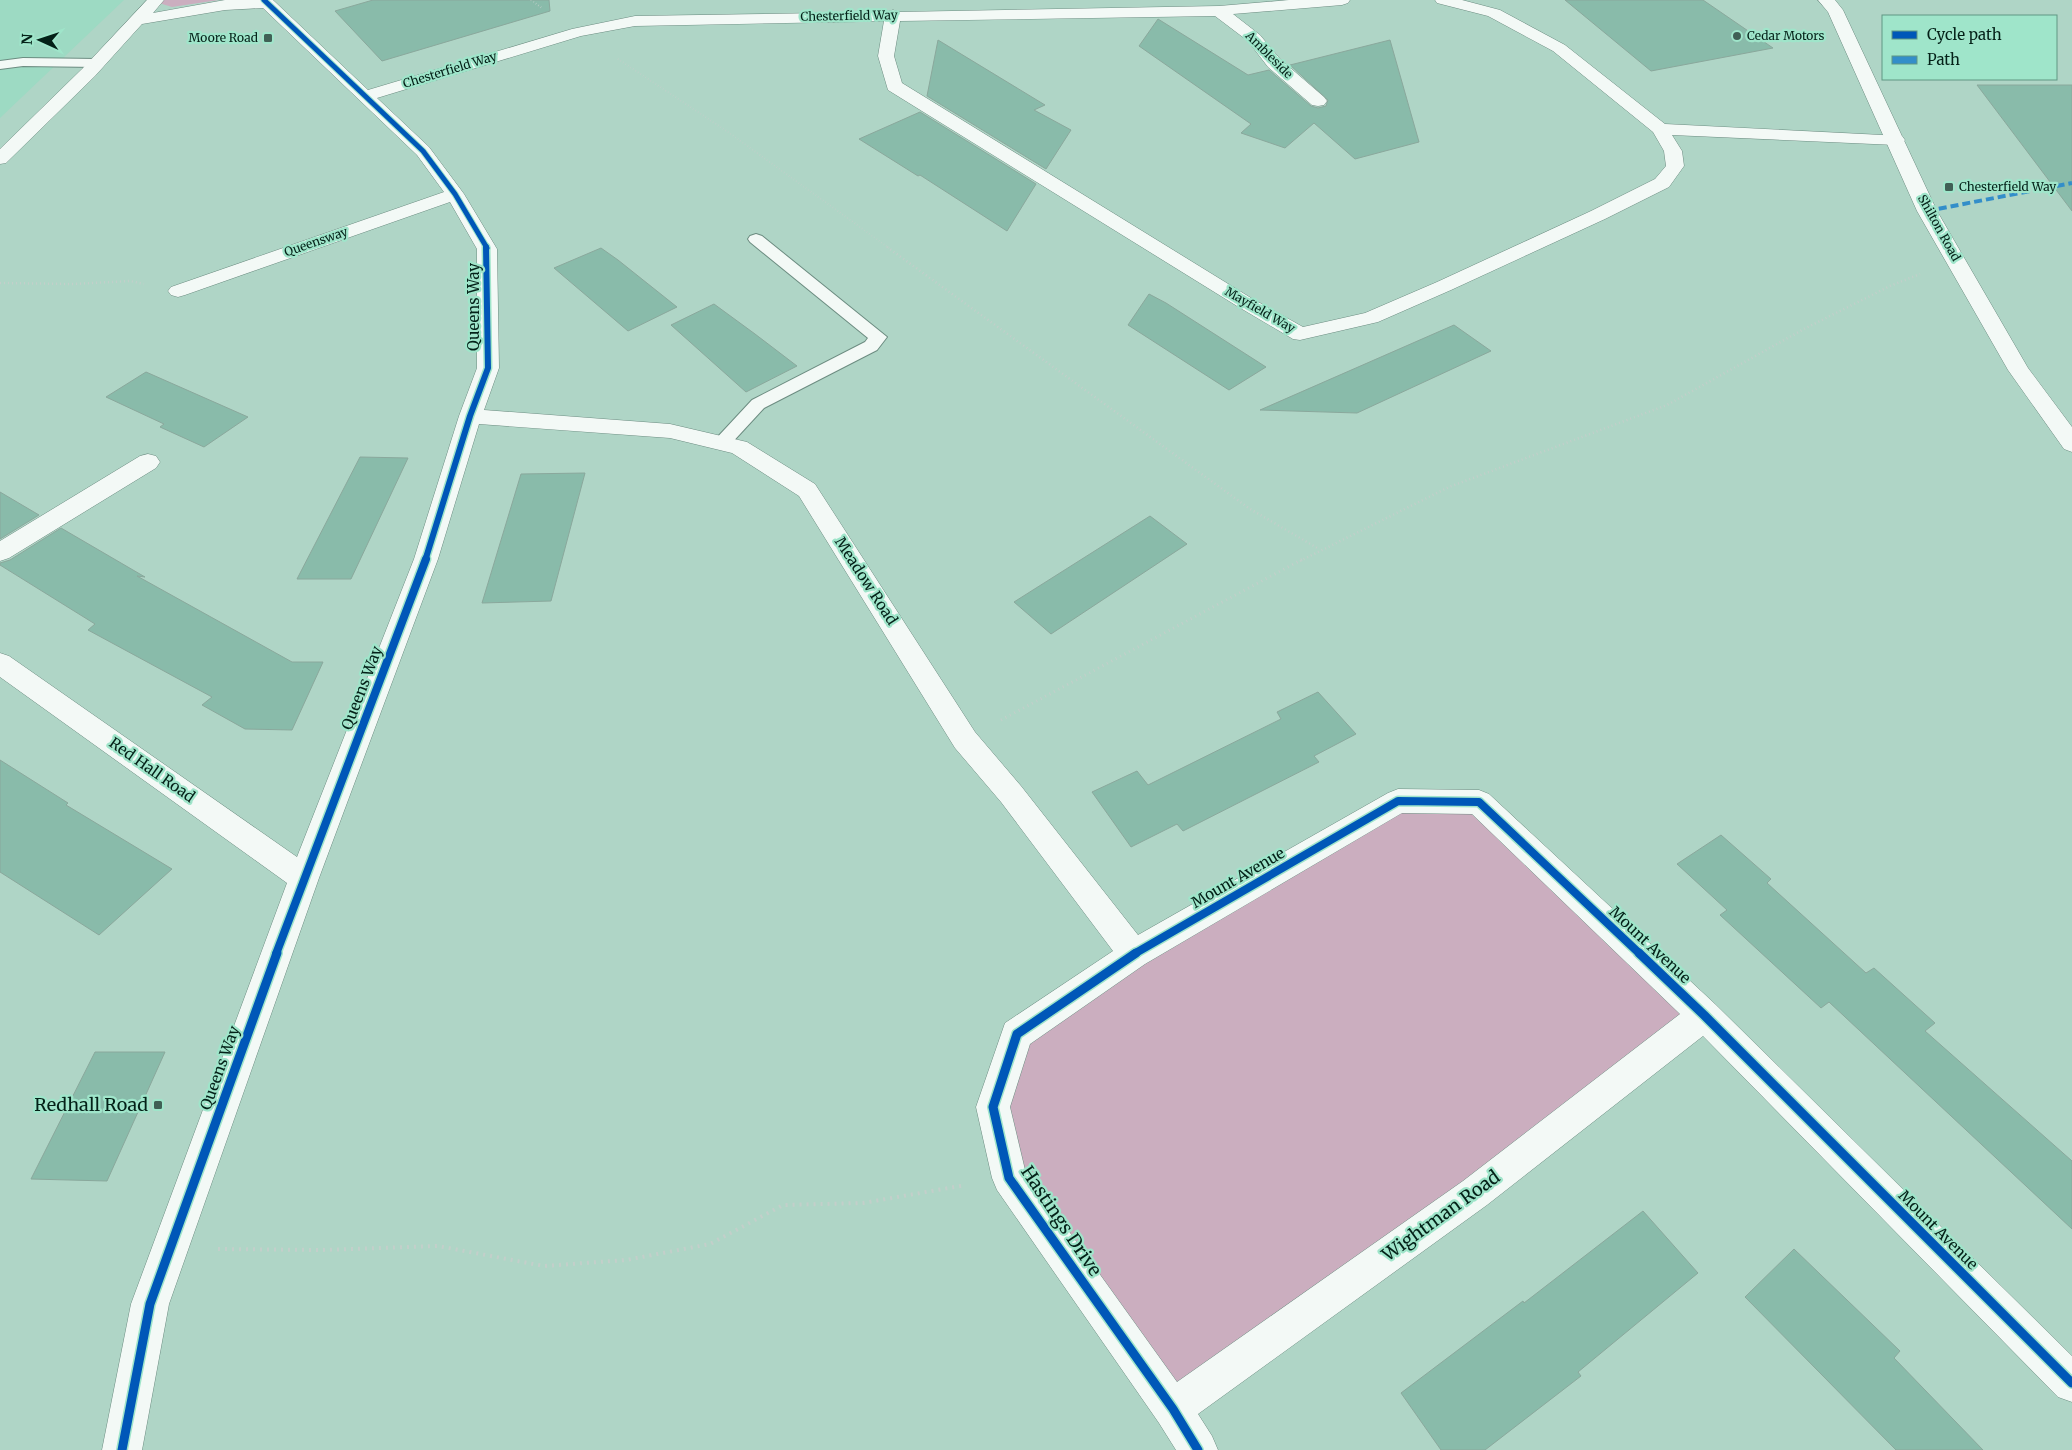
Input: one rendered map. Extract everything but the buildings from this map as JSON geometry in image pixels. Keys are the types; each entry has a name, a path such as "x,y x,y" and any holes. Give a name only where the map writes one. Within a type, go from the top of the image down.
{"street":[{"path":"0,159 97,63 156,0"},
{"name":"Chesterfield Way","path":"365,96 578,32 636,21 893,15 1219,11 1342,0"},
{"path":"1443,0 1494,13 1559,48 1660,129 1896,140"},
{"name":"Shilton Road","path":"1826,0 1835,10 1927,211 2019,370 2072,444"},
{"path":"138,20 225,4 266,1"},
{"name":"Queens Way","path":"122,1450 150,1304 304,878 426,559 470,416 488,368 487,249 455,194 423,151 266,1"},
{"name":"Ambleside","path":"1219,11 1254,38 1274,62 1318,101"},
{"name":"Mayfield Way","path":"893,15 886,56 894,86 1244,302 1300,334 1371,318 1598,215 1662,183 1675,166 1673,151 1660,129"},
{"name":"Queensway","path":"178,291 455,194"},
{"name":"Meadow Road","path":"470,416 670,431 739,447 807,490 965,740 1011,794 1134,954"},
{"path":"0,552 148,462"},
{"name":"Red Hall Road","path":"0,663 304,878"},
{"name":"Mount Avenue","path":"1134,954 1398,801 1479,802 1704,1015 2072,1383"},
{"name":"Hastings Drive","path":"1134,954 1017,1034 993,1107 1010,1178 1173,1409 1198,1450"},
{"name":"Wightman Road","path":"1173,1409 1475,1193 1704,1015"}],"lane":[{"path":"0,65 23,62 97,63"},
{"path":"721,443 758,404 871,346 878,337 756,239"}],"path":[{"path":"578,32 736,138 1250,509 1320,550"},
{"path":"0,283 73,284 130,280 178,291"},
{"path":"965,740 1320,550 1448,488 1667,405 1804,329 1890,286"},
{"path":"170,1249 322,1250 438,1246 544,1266 626,1260 710,1244 783,1205 863,1202 1010,1178"}],"shaded area":[{"path":"0,0 124,0 0,118"},
{"path":"162,0 219,0 172,7 159,3"},
{"path":"1398,801 1479,802 1704,1015 1173,1409 1009,1178 993,1107 1017,1034"}],"marked path":[{"path":"1927,211 2072,183"}],"cycle path":[{"path":"122,1450 150,1304 304,878 426,559 470,416 488,368 487,249 455,194 423,151 264,0"},
{"path":"1198,1450 1173,1409 1009,1178 993,1107 1017,1034 1134,954 1398,801 1479,802 1704,1015 2072,1383"}],"place":[{"name":"Cedar Motors","path":"1737,36"},
{"name":"Moore Road","path":"268,38"},
{"name":"Chesterfield Way","path":"1949,187"},
{"name":"Redhall Road","path":"158,1105"}]}
